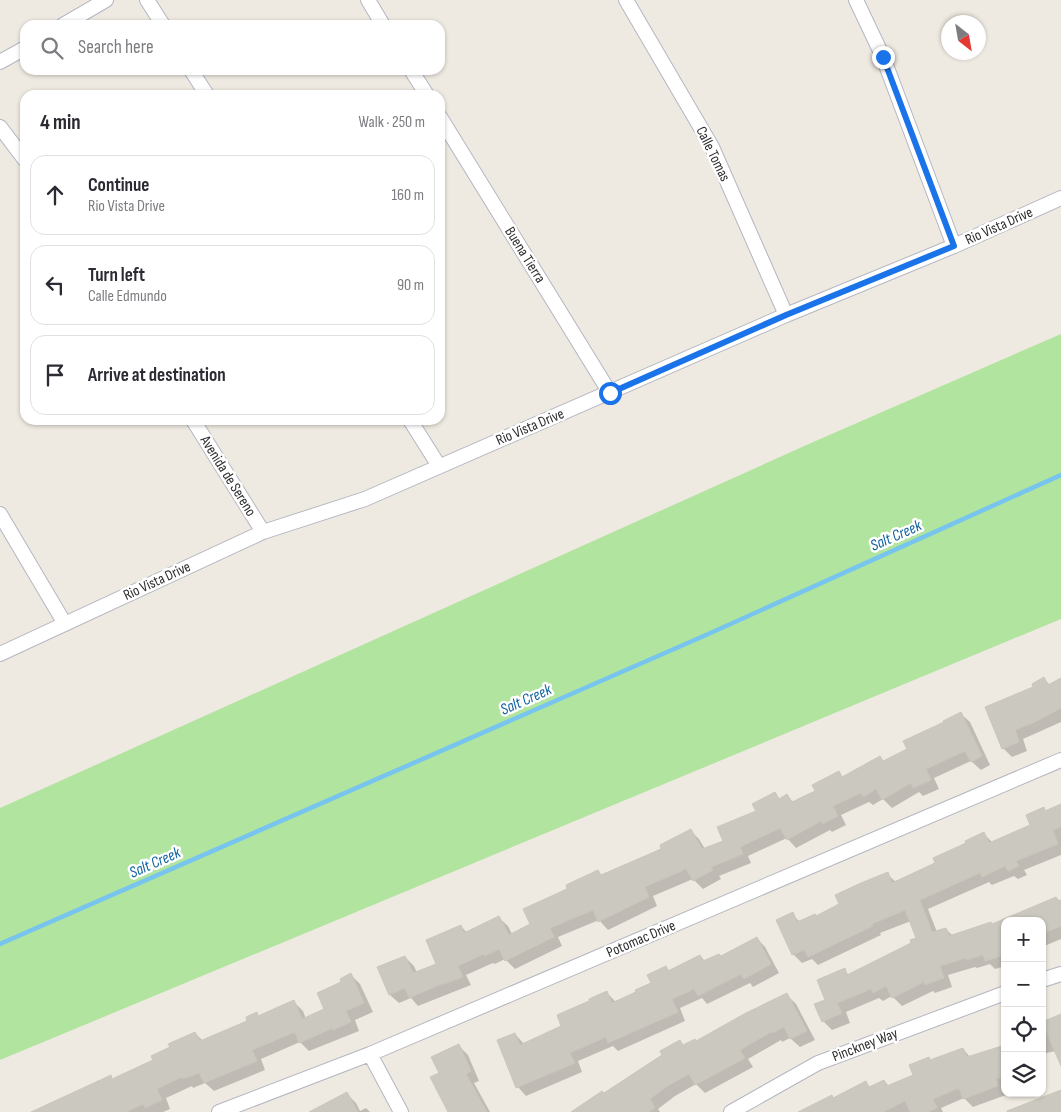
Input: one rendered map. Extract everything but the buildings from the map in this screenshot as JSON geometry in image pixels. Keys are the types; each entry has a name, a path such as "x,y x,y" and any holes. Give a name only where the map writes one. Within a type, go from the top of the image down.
{"street":[{"path":"72,20 106,0"},
{"path":"147,0 160,20"},
{"path":"368,0 381,20"},
{"name":"Calle Tomas","path":"626,0 712,147 786,315"},
{"path":"856,0 883,57 954,246"},
{"path":"0,62 20,51"},
{"path":"194,75 204,90"},
{"path":"414,75 423,90"},
{"name":"Buena Tierra","path":"445,125 610,393"},
{"path":"0,127 20,153"},
{"name":"Rio Vista Drive","path":"0,654 263,532 365,499 786,315 954,246 1061,198"},
{"name":"Avenida de Sereno","path":"196,425 263,532"},
{"path":"413,425 438,466"},
{"path":"0,514 66,624"},
{"name":"Potomac Drive","path":"219,1112 370,1054 1061,760"},
{"path":"1046,979 1061,974"},
{"name":"Pinckney Way","path":"731,1112 818,1063 1001,994"},
{"path":"370,1054 400,1112"}],"green space":[{"path":"1061,334 1061,619 0,1060 0,808 811,443"}],"waterway":[{"name":"Salt Creek","path":"0,944 706,635 1061,475"}],"route":[{"path":"610,393 786,315 954,246 883,57"}]}
